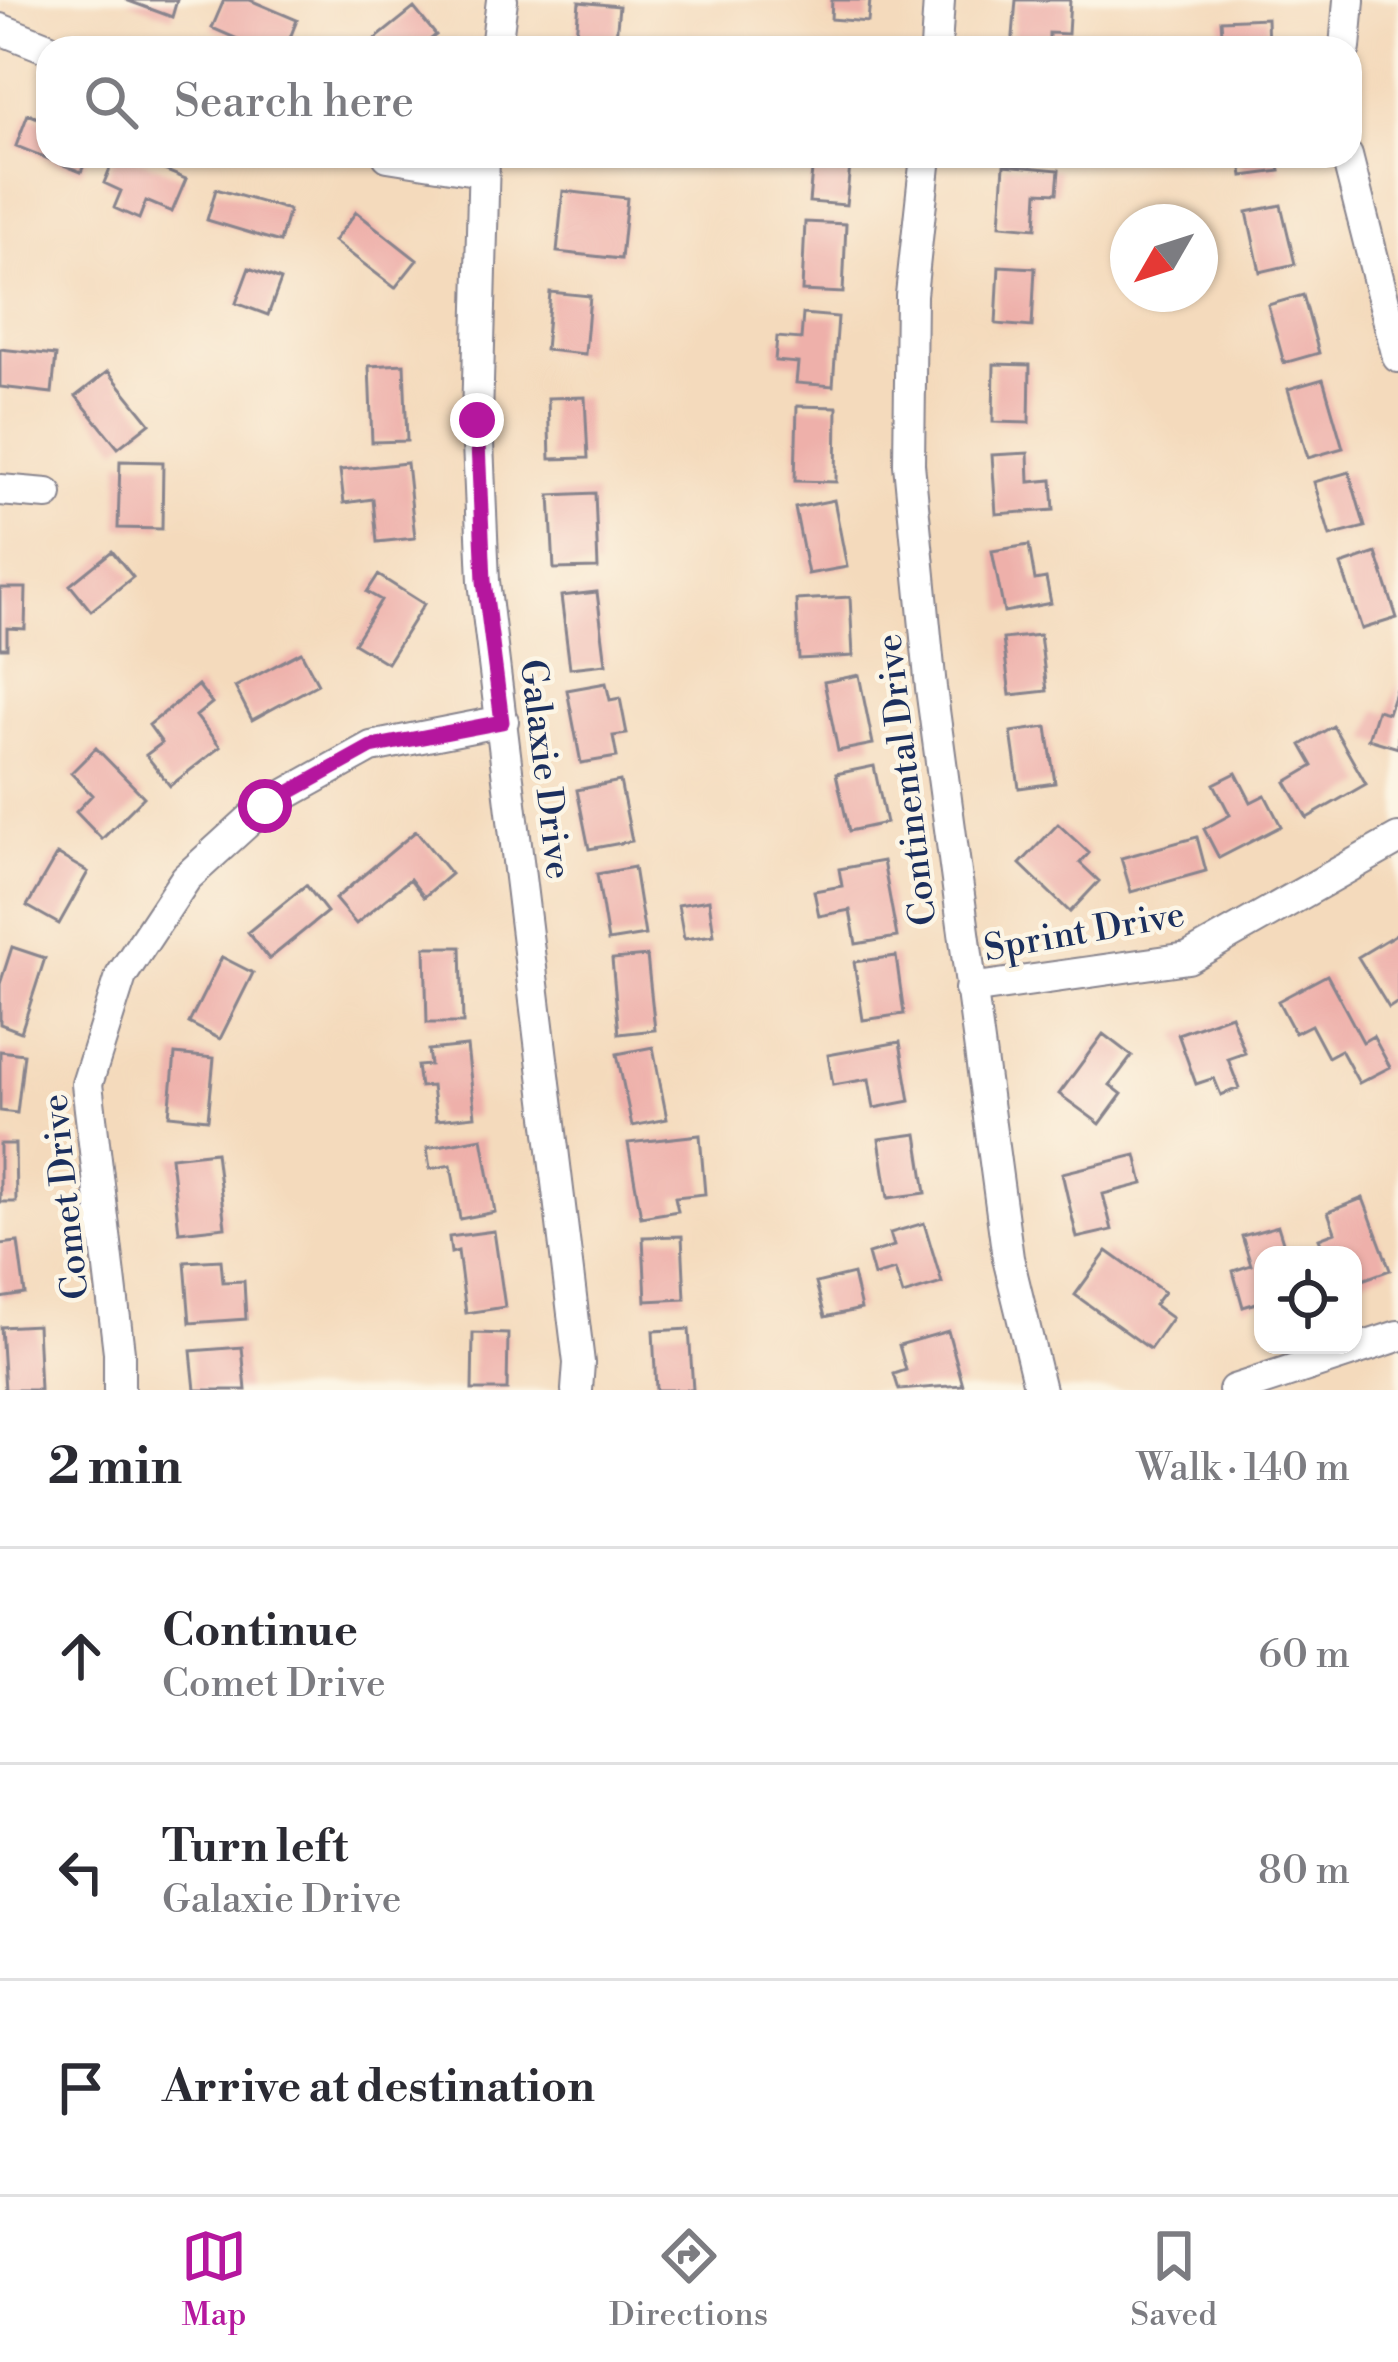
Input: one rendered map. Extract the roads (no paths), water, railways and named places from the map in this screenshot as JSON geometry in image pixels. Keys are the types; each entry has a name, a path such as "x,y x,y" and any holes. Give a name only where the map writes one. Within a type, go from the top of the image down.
{"street":[{"path":"498,36 502,0"},
{"path":"937,36 939,0"},
{"path":"1346,36 1349,0"},
{"path":"0,29 36,43"},
{"name":"Galaxie Drive","path":"483,168 477,420 484,581 579,1363 577,1390"},
{"name":"Continental Drive","path":"925,168 911,295 909,464 931,688 1007,1258 1040,1390"},
{"path":"1350,168 1398,357"},
{"path":"0,490 46,494"},
{"name":"Comet Drive","path":"119,1390 119,1352 87,1084 121,976 186,878 265,806 371,747 502,722"},
{"name":"Sprint Drive","path":"970,989 1188,958 1398,839"},
{"path":"1234,1390 1398,1336"}]}
